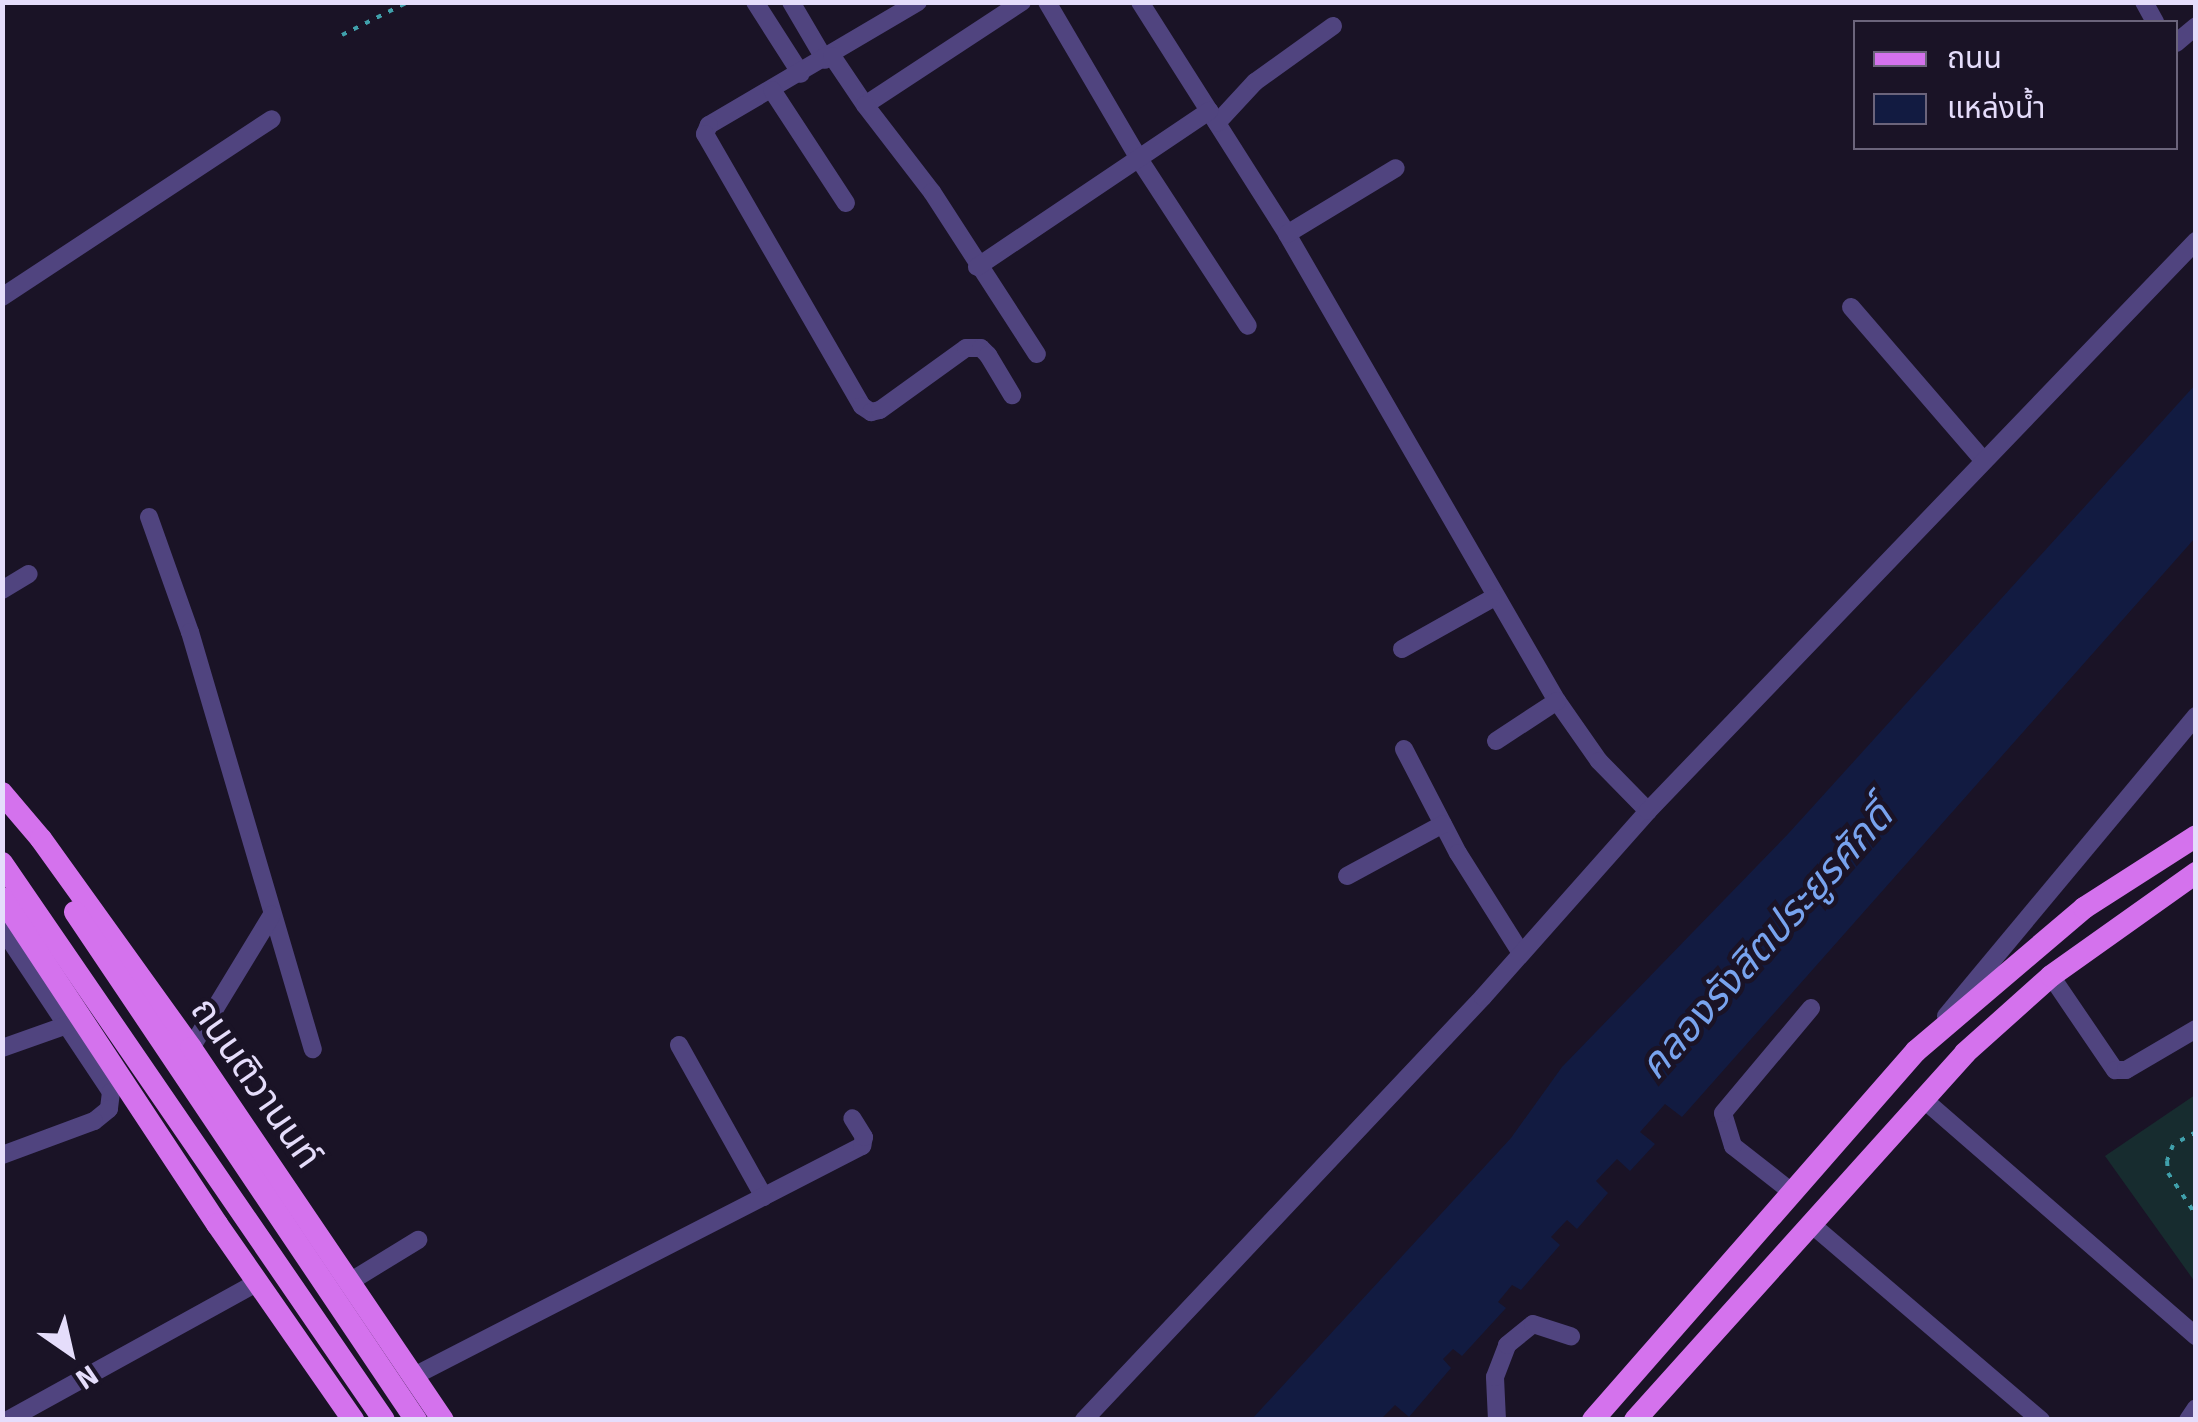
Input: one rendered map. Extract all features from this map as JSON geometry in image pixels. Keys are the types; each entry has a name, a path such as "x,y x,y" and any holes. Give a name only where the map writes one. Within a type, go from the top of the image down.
{"main road":[{"name":"ถนนติวานนท์","path":"2,793 191,1048 444,1420"},
{"name":"ถนนติวานนท์","path":"2,802 416,1420"},
{"path":"1593,1420 1916,1050 2084,908 2196,836"},
{"path":"2,863 384,1420"},
{"path":"1635,1420 1922,1098 2051,976 2196,873"},
{"path":"2,898 24,937 256,1283 354,1420"}],"street":[{"path":"754,2 801,74"},
{"path":"792,2 829,58 932,192 1037,354"},
{"path":"918,2 829,58 709,125 705,134 862,406 871,412 880,410 966,348 980,348 988,354 1012,395"},
{"path":"865,105 1022,2"},
{"path":"1046,2 1139,159 1248,326"},
{"path":"1140,2 1287,234 1557,701 1599,761 1648,811"},
{"path":"978,268 1139,159 1213,117 1333,26"},
{"path":"772,90 846,202"},
{"path":"2,297 272,119"},
{"path":"1287,234 1396,168"},
{"path":"1084,1420 1521,953 1648,811 2196,241"},
{"path":"1851,307 1984,460"},
{"path":"149,517 190,632 313,1050"},
{"path":"2,590 29,574"},
{"path":"1402,649 1494,598"},
{"path":"1496,741 1557,701"},
{"path":"1916,1050 2196,716"},
{"path":"1404,749 1443,824 1521,953"},
{"path":"1346,876 1443,824"},
{"path":"191,1048 272,915"},
{"path":"2,1156 94,1121 109,1110 112,1092 5,936"},
{"path":"2051,976 2116,1070 2126,1070 2196,1029"},
{"path":"1792,1193 1732,1146 1723,1113 1812,1008"},
{"path":"2,1048 67,1025"},
{"path":"679,1045 764,1196"},
{"path":"1922,1098 2196,1336"},
{"path":"414,1376 862,1146 864,1137 852,1118"},
{"path":"1810,1223 2041,1420"},
{"path":"350,1281 418,1240"},
{"path":"8,1420 256,1283"},
{"path":"1497,1420 1495,1377 1506,1345 1533,1324 1571,1336"},
{"path":"2188,1420 2196,1408"}],"path":[{"path":"342,34 408,2"},
{"path":"2196,1132 2173,1145 2167,1161 2168,1174 2196,1215"}],"green space":[{"path":"2195,1095 2195,1282 2105,1156"}],"water":[{"name":"คลองรังสิตประยูรศักดิ์","path":"2195,385 2195,538 1682,1117 1665,1104 1640,1132 1655,1144 1630,1171 1617,1159 1596,1181 1608,1193 1577,1229 1567,1220 1551,1237 1560,1245 1521,1290 1512,1285 1498,1302 1506,1308 1462,1356 1453,1349 1443,1359 1451,1368 1409,1417 1395,1405 1381,1419 1252,1419 1511,1138 1562,1067 1788,834"}]}
